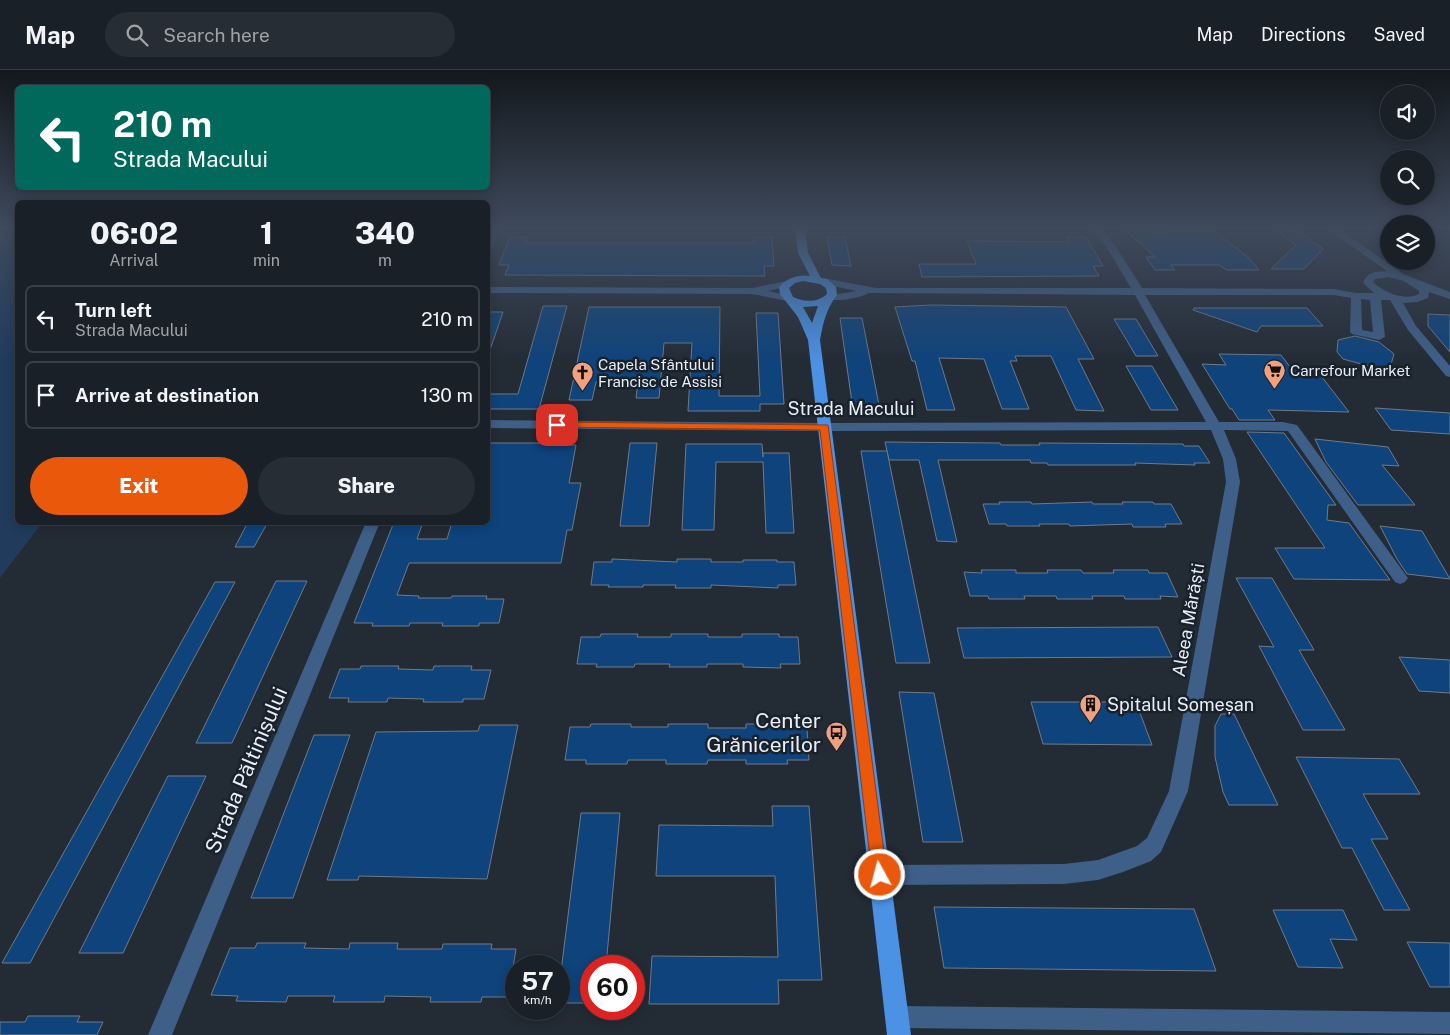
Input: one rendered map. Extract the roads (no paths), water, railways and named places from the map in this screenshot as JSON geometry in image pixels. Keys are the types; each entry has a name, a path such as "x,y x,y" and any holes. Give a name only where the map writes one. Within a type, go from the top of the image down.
{"main road":[{"path":"796,273 783,291 804,317 814,340 898,1026"},
{"path":"814,340 819,317 833,291 831,287 820,280 816,273"},
{"path":"788,283 803,278 820,280"},
{"path":"790,300 806,304 828,300"}],"street":[{"name":"Aleea Mărăști","path":"880,875 1064,874 1098,870 1144,854 1154,845 1178,791 1232,482 1232,464 1227,448 1215,426 1126,273"},
{"path":"1369,273 1375,290 1394,297 1415,331 1450,373"},
{"path":"1396,273 1416,284 1450,296"},
{"path":"1334,292 1388,274 1404,278"},
{"path":"820,280 876,291"},
{"path":"490,290 753,291 788,283"},
{"path":"1416,284 1424,293 1421,298 1416,299"},
{"path":"753,291 790,300"},
{"path":"828,300 876,291 1137,291 1334,292 1356,296 1450,302"},
{"path":"1356,296 1356,332 1379,337 1375,297"},
{"name":"Strada Macului","path":"490,424 825,427 1267,425 1292,428 1400,578"},
{"name":"Strada Păltinișului","path":"160,1035 372,525"},
{"path":"898,1026 1450,1023"}],"place":[{"name":"Carrefour Market","path":"1274,389"},
{"name":"Capela Sfântului Francisc de Assisi","path":"582,392"},
{"name":"Spitalul Someșan","path":"1091,723"},
{"name":"Center Grănicerilor","path":"837,751"}]}
